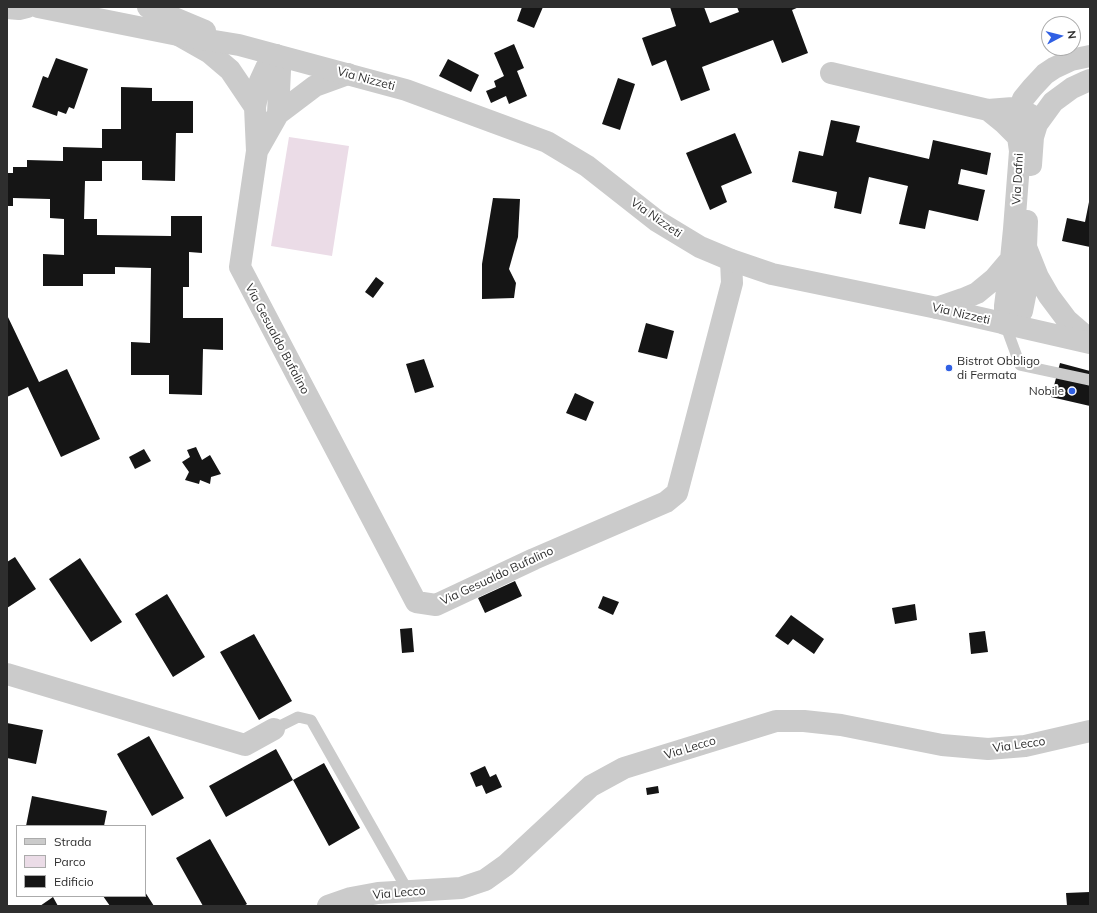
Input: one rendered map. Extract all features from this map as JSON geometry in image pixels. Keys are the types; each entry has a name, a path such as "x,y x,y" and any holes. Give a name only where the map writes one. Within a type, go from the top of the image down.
{"street":[{"path":"7,8 19,9 27,7"},
{"path":"38,7 178,35 239,45"},
{"path":"148,7 239,45"},
{"path":"178,35 210,53 230,70 255,107"},
{"name":"Via Nizzeti","path":"239,45 406,90 547,142 587,166 657,221 700,247 731,260 772,274 937,308 1090,343"},
{"path":"258,151 255,107 260,81 266,68 276,55"},
{"path":"276,55 280,70 278,114"},
{"path":"1090,56 1071,60 1045,74 1023,99 1019,109 1018,119 1029,133 1054,102 1072,88 1090,80"},
{"name":"Via Dafni","path":"831,73 988,110 1029,133 1020,151 1014,229 1018,253 1038,277 1049,296 1067,320 1090,340"},
{"path":"258,151 278,114 315,86 348,74"},
{"path":"988,110 1019,109"},
{"name":"Via Gesualdo Bufalino","path":"258,151 240,267 416,602 436,605 534,559 666,502 676,493 732,283 731,260"},
{"path":"937,308 963,300 977,293 994,279 1018,253"},
{"path":"1005,324 1005,306 1018,253"},
{"path":"7,674 245,744 274,729"},
{"name":"Via Lecco","path":"328,906 351,898 378,893 461,888 485,880 506,866 591,786 624,768 776,721 804,721 841,724 942,745 988,749 1025,746 1090,732"}],"lane":[{"path":"1005,324 1020,365 1090,380"},
{"path":"274,729 298,717 311,720 408,891"}],"green space":[{"path":"289,137 349,146 332,256 271,246"}],"building":[{"path":"522,7 543,7 534,28 517,21"},
{"path":"670,7 704,7 710,23 739,12 737,7 799,7 792,10 808,53 782,63 773,40 702,67 710,90 681,101 666,60 652,66 642,38 676,26"},
{"path":"514,44 524,68 517,71 527,96 509,104 506,96 491,103 486,91 496,87 494,81 504,76 494,53"},
{"path":"56,58 88,69 74,109 69,107 66,114 58,111 57,116 32,107 43,76 48,78"},
{"path":"448,59 479,75 471,92 439,76"},
{"path":"618,78 635,84 620,130 602,124"},
{"path":"121,87 152,88 152,101 193,101 193,133 176,133 175,181 142,180 142,161 102,161 102,181 85,181 84,219 97,219 97,235 171,236 171,216 202,216 202,253 189,252 189,287 183,287 183,318 223,318 223,350 203,349 202,395 169,394 169,375 131,375 131,342 150,343 151,268 115,267 115,274 83,274 83,286 43,286 43,254 64,255 64,219 50,218 50,199 13,198 13,206 7,206 7,173 13,173 13,167 27,167 27,160 63,161 63,147 102,148 102,129 121,129"},
{"path":"831,120 860,126 856,142 929,159 933,140 991,153 987,175 961,169 958,184 985,190 978,221 929,210 925,229 899,224 908,186 869,177 861,214 834,208 837,192 792,182 799,151 823,156"},
{"path":"735,133 752,173 721,186 727,202 710,210 686,153"},
{"path":"493,198 520,199 518,237 509,269 516,283 514,298 482,299 482,264"},
{"path":"1089,202 1090,247 1062,241 1067,218 1085,222"},
{"path":"376,277 384,283 373,298 365,292"},
{"path":"7,315 39,382 67,369 100,439 61,457 28,387 7,397"},
{"path":"646,323 674,331 667,359 638,352"},
{"path":"424,359 434,387 415,393 406,364"},
{"path":"1060,363 1090,371 1090,406 1051,397"},
{"path":"575,393 594,402 586,421 566,413"},
{"path":"196,447 202,460 210,455 221,474 211,477 210,484 200,480 199,484 185,480 189,472 182,462 190,457 187,450"},
{"path":"144,449 151,461 135,469 129,457"},
{"path":"15,557 36,589 7,608 7,562"},
{"path":"80,558 122,622 91,642 49,579"},
{"path":"515,581 522,596 485,613 478,598"},
{"path":"167,594 205,657 173,677 135,614"},
{"path":"603,596 619,602 613,615 598,608"},
{"path":"915,604 917,620 895,624 892,608"},
{"path":"791,615 824,639 814,654 793,639 788,645 775,636"},
{"path":"412,628 414,652 402,653 400,629"},
{"path":"985,631 988,652 971,654 969,633"},
{"path":"254,634 292,701 259,720 220,652"},
{"path":"7,723 43,730 36,764 7,758"},
{"path":"149,736 184,798 152,816 117,754"},
{"path":"276,749 293,780 226,817 209,786"},
{"path":"324,763 360,828 329,846 293,780"},
{"path":"485,766 490,777 496,774 502,787 486,794 482,785 476,787 470,773"},
{"path":"658,786 659,793 647,795 646,788"},
{"path":"32,796 107,811 104,825 26,825"},
{"path":"210,839 247,904 244,906 203,906 176,858"},
{"path":"1090,892 1090,906 1067,906 1066,893"},
{"path":"146,894 154,906 110,906 104,897 146,897"},
{"path":"53,897 58,906 40,906"}],"place":[{"name":"Bistrot Obbligo di Fermata","path":"949,368"},
{"name":"Nobile","path":"1072,391"}]}
